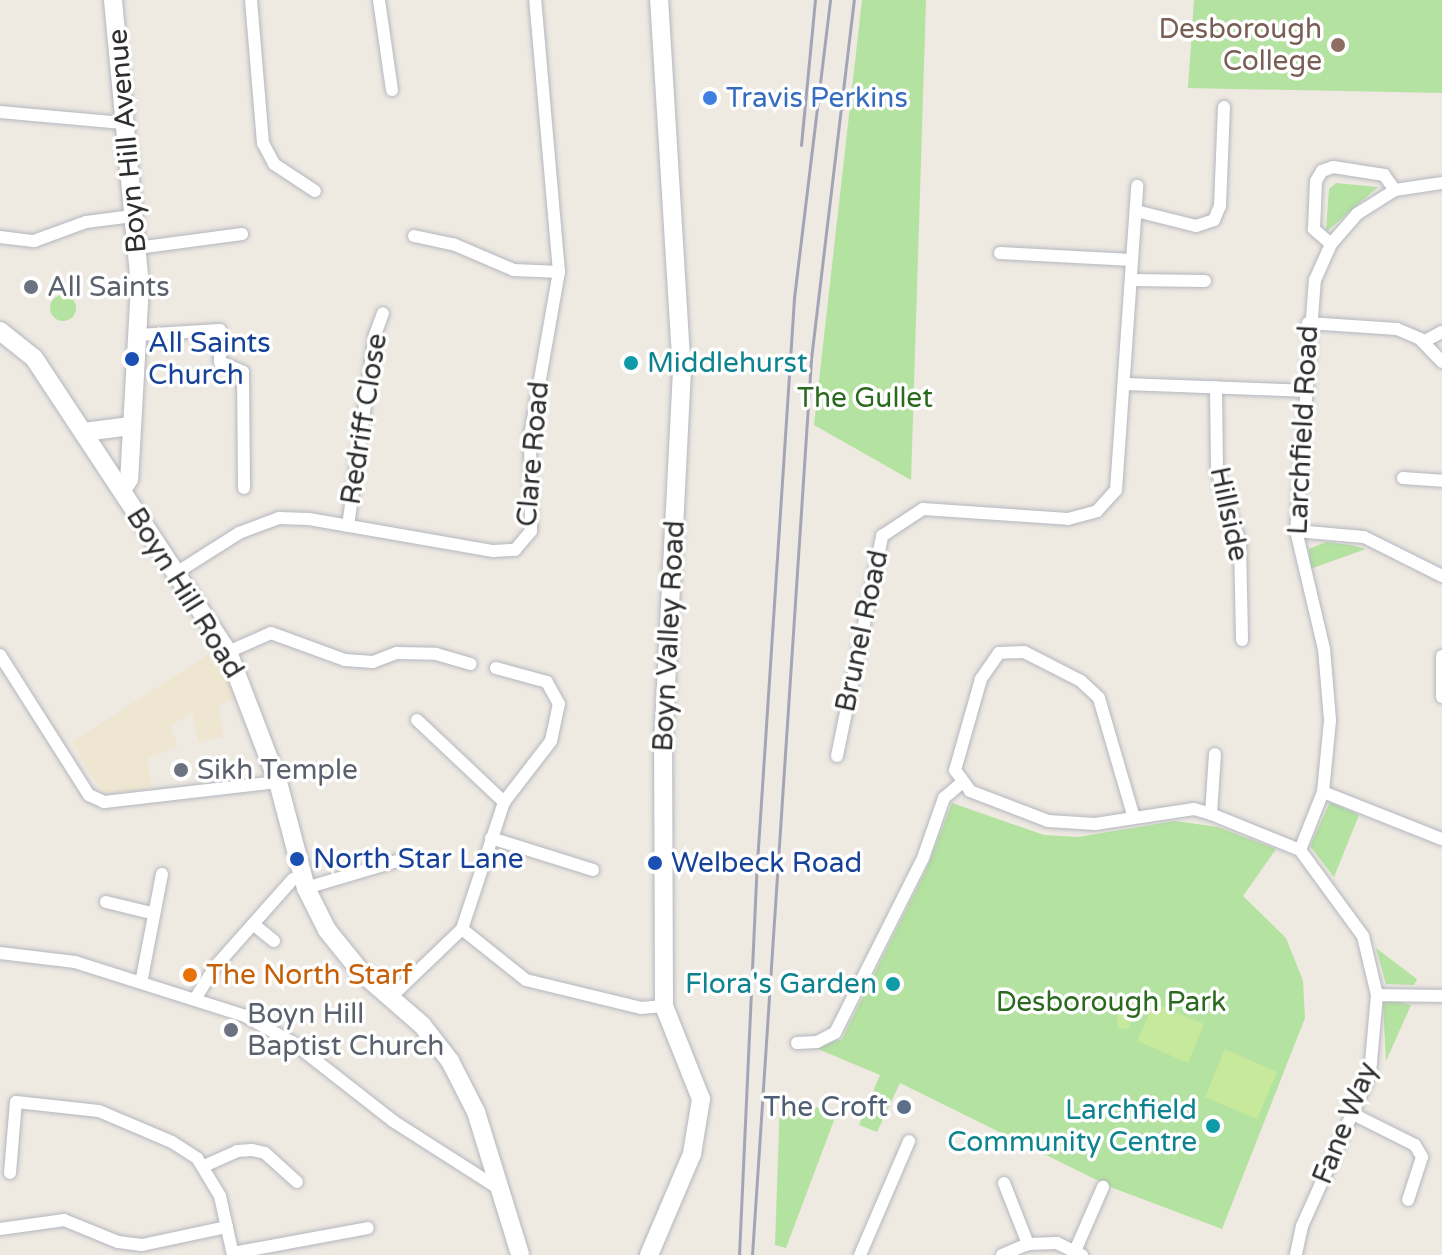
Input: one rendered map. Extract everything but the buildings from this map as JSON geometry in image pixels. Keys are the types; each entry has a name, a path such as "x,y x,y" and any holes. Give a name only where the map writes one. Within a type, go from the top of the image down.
{"street":[{"name":"Boyn Hill Avenue","path":"113,0 137,248 138,335 129,479 122,490"},
{"path":"251,0 265,103 263,143 274,164 315,191"},
{"path":"379,0 392,90"},
{"name":"Clare Road","path":"176,573 239,533 279,518 348,526 493,551 515,550 531,531 530,436 559,272 535,0"},
{"name":"Boyn Valley Road","path":"649,1255 692,1154 701,1099 668,1029 664,1006 663,745 682,374 659,0"},
{"path":"1136,211 1196,226 1214,220 1220,206 1224,107"},
{"path":"0,112 123,123"},
{"path":"1331,244 1314,229 1316,181 1322,171 1333,167 1384,175 1395,190"},
{"name":"Larchfield Road","path":"1300,850 1323,792 1330,689 1296,531 1308,323 1315,280 1331,244 1357,214 1395,190 1442,183"},
{"name":"Brunel Road","path":"837,756 882,536 923,509 1068,519 1097,511 1116,490 1137,186"},
{"path":"0,237 34,241 86,222 133,216"},
{"path":"137,248 242,234"},
{"path":"414,236 453,244 514,270 559,272"},
{"path":"1000,253 1132,260"},
{"path":"1131,280 1205,281"},
{"name":"Redriff Close","path":"348,526 375,335 383,313"},
{"path":"1308,323 1397,329 1423,342 1442,362"},
{"path":"138,335 220,330 220,362 243,372 244,488"},
{"path":"1423,342 1442,332"},
{"name":"Boyn Hill Road","path":"1,336 34,358 228,652 278,782 300,883 327,930 390,998 422,1025 450,1061 476,1112 503,1191 518,1255"},
{"path":"1125,384 1304,391"},
{"name":"Hillside","path":"1216,387 1217,470 1240,543 1242,640"},
{"path":"84,432 131,426"},
{"path":"1421,479 1422,465"},
{"path":"1403,478 1442,481"},
{"path":"1296,531 1364,537 1442,576"},
{"path":"228,652 271,633 345,660 373,662 397,653 436,654 471,664"},
{"path":"1134,818 1099,698 1081,681 1024,652 1008,649 986,665 955,770 961,783 970,791 1048,821 1095,824 1194,809 1300,850"},
{"path":"0,655 5,669 89,795 104,802 278,782"},
{"path":"1442,656 1442,697"},
{"path":"390,998 462,929 504,802 551,741 559,704 537,675 496,668"},
{"path":"417,720 504,802"},
{"path":"1211,814 1215,754"},
{"path":"797,1043 817,1042 835,1033 923,858 944,798 961,783"},
{"path":"1323,792 1442,839"},
{"path":"491,838 593,870"},
{"name":"Fane Way","path":"1296,1255 1302,1226 1370,1074 1377,995 1363,936 1300,850"},
{"path":"195,999 214,968 253,924 300,883 404,859"},
{"path":"141,983 151,913 162,874"},
{"path":"106,902 151,913"},
{"path":"253,924 274,941"},
{"path":"462,929 526,980 641,1008 664,1006"},
{"path":"0,953 75,962 245,1016 292,1042 393,1121 503,1191"},
{"path":"1377,995 1442,996"},
{"path":"10,1173 16,1102 99,1111 172,1142 204,1166 220,1196 233,1254 368,1228"},
{"path":"1353,1114 1415,1145 1422,1157 1408,1200"},
{"path":"860,1255 909,1141"},
{"path":"204,1166 237,1151 252,1150 265,1153 297,1182"},
{"path":"1004,1183 1028,1244"},
{"path":"1002,1255 1028,1244 1057,1243 1078,1253 1103,1187"},
{"path":"0,1229 64,1220 118,1242 142,1245 227,1227"},
{"path":"518,1255 528,1255"}],"shaded area":[{"path":"222,646 243,696 219,704 223,737 198,742 192,712 170,727 178,746 147,759 152,788 104,795 72,742"}],"green space":[{"name":"The Gullet","path":"862,0 926,0 911,480 814,425"},
{"name":"Desborough College","path":"1194,0 1442,0 1442,93 1188,88"},
{"path":"1336,183 1378,187 1326,232 1329,189"},
{"path":"63,295 72,299 76,308 72,317 63,321 54,317 50,308 54,299"},
{"path":"1326,542 1366,549 1310,569 1309,549"},
{"path":"1330,802 1359,815 1334,877 1310,846"},
{"name":"Desborough Park","path":"952,803 1044,835 1078,837 1175,821 1218,827 1276,849 1243,896 1286,938 1303,981 1305,1018 1222,1229 1113,1188 900,1083 877,1132 859,1125 880,1075 813,1047 842,1039 926,870"},
{"path":"1376,948 1417,979 1414,985 1386,984"},
{"path":"1131,994 1138,1001 1128,1029 1118,1028 1116,1007"},
{"path":"1391,1000 1411,1005 1386,1061 1383,1003"},
{"path":"1154,1003 1204,1024 1188,1063 1137,1041"},
{"path":"1225,1049 1277,1072 1257,1119 1205,1097"},
{"path":"780,1100 801,1101 836,1115 786,1248 775,1245"}],"railway":[{"path":"801,145 815,0"},
{"path":"739,1255 757,863 794,298 830,0"},
{"path":"752,1255 811,359 854,0"}],"place":[{"name":"Desborough College","path":"1338,45"},
{"name":"Travis Perkins","path":"710,98"},
{"name":"All Saints","path":"31,287"},
{"name":"All Saints Church","path":"132,359"},
{"name":"Middlehurst","path":"631,363"},
{"name":"Sikh Temple","path":"181,770"},
{"name":"North Star Lane","path":"297,859"},
{"name":"Welbeck Road","path":"655,863"},
{"name":"The North Starf","path":"190,975"},
{"name":"Flora's Garden","path":"893,984"},
{"name":"Boyn Hill Baptist Church","path":"231,1030"},
{"name":"The Croft","path":"904,1107"},
{"name":"Larchfield Community Centre","path":"1213,1126"}]}
